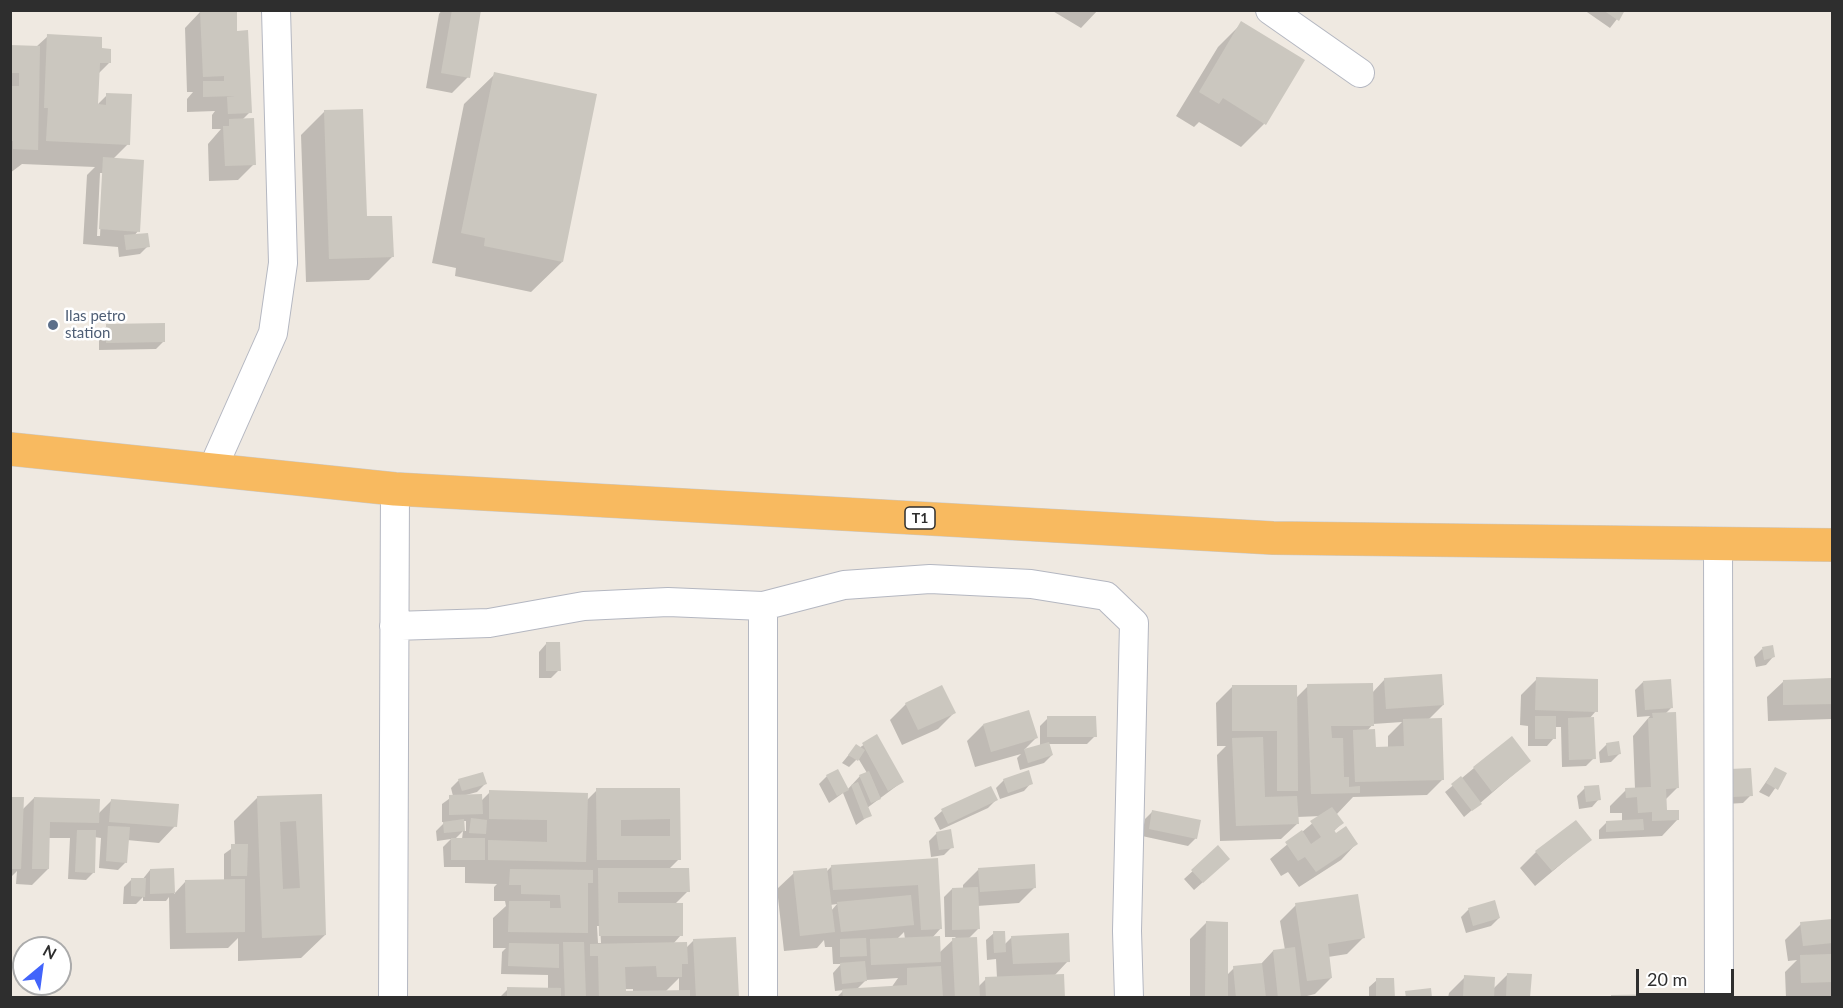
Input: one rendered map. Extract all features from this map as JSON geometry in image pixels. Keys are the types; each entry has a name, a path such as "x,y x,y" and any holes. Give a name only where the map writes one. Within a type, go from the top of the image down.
{"highway":[{"name":"T1","path":"10,449 395,489 1273,538 1833,545"}],"street":[{"path":"212,470 273,333 283,263 276,10"},
{"path":"1270,10 1360,73"},
{"path":"393,998 395,489"},
{"path":"1718,544 1719,998"},
{"path":"394,626 489,623 584,606 668,602 763,606 844,585 930,579 1031,584 1106,596 1134,623 1127,920 1129,998"},
{"path":"763,606 763,998"}],"building":[{"path":"200,10 237,10 237,31 248,30 252,113 228,114 227,97 235,96 203,97 203,81 224,81 224,76 203,77"},
{"path":"452,10 481,10 470,78 441,73"},
{"path":"1603,10 1625,10 1619,21"},
{"path":"1241,21 1305,60 1266,125 1223,98 1219,104 1199,92"},
{"path":"47,34 102,37 102,48 111,49 111,63 100,63 98,104 106,105 106,93 132,94 130,145 46,141 48,108 44,108"},
{"path":"10,45 40,46 38,150 13,149 13,141 10,141 10,86 19,86 19,73 10,73"},
{"path":"494,72 597,94 563,262 484,246 485,238 461,233"},
{"path":"363,109 367,216 392,216 394,257 329,259 324,110"},
{"path":"254,118 256,165 225,166 223,126 229,126 229,119"},
{"path":"103,157 144,160 140,232 99,229"},
{"path":"148,233 150,247 126,250 124,235"},
{"path":"165,323 165,342 106,343 106,324"},
{"path":"546,642 560,642 561,671 546,671"},
{"path":"1773,645 1775,657 1764,660 1762,647"},
{"path":"1442,674 1444,705 1386,709 1384,678"},
{"path":"1536,677 1598,679 1598,712 1535,710"},
{"path":"1832,678 1832,704 1783,705 1783,680"},
{"path":"1671,679 1673,708 1645,710 1643,681"},
{"path":"1373,683 1374,726 1331,726 1332,738 1343,738 1344,777 1349,777 1349,787 1360,786 1360,793 1311,794 1307,684"},
{"path":"942,685 956,713 918,730 905,703"},
{"path":"1232,685 1297,685 1298,791 1277,791 1277,731 1232,731"},
{"path":"1029,710 1038,738 991,752 983,724"},
{"path":"1676,712 1679,788 1666,789 1667,810 1679,810 1679,820 1652,821 1652,812 1638,813 1637,797 1626,798 1625,788 1651,787 1648,718 1653,718 1652,713"},
{"path":"1047,716 1096,716 1097,737 1047,737"},
{"path":"1535,716 1556,716 1556,739 1535,739"},
{"path":"1594,717 1596,759 1569,760 1568,718"},
{"path":"1442,718 1444,780 1355,782 1353,730 1375,729 1376,747 1404,746 1403,719"},
{"path":"877,734 904,782 888,791 862,743"},
{"path":"1512,736 1531,761 1492,792 1473,767"},
{"path":"1263,737 1265,797 1297,796 1299,824 1236,826 1232,738"},
{"path":"1619,741 1621,754 1608,756 1606,743"},
{"path":"1049,742 1053,755 1028,763 1024,749"},
{"path":"856,744 865,750 858,761 848,755"},
{"path":"1775,767 1787,773 1778,790 1766,783"},
{"path":"1751,768 1753,796 1732,797 1730,769"},
{"path":"838,769 849,790 837,796 826,775"},
{"path":"1029,770 1033,784 1008,793 1003,779"},
{"path":"869,771 881,799 871,803 859,775"},
{"path":"483,772 487,784 462,791 458,779"},
{"path":"1461,776 1482,804 1472,811 1451,784"},
{"path":"858,782 872,816 864,819 851,785"},
{"path":"1599,785 1601,800 1586,802 1584,786"},
{"path":"991,786 998,800 948,824 941,809"},
{"path":"596,788 680,788 681,860 597,860","holes":["670,819 670,836 621,836 621,820"]},
{"path":"489,790 588,793 586,862 488,860 488,840 547,842 547,820 489,819"},
{"path":"322,794 326,935 262,938 257,796","holes":["296,821 300,888 283,889 280,822"]},
{"path":"482,794 483,814 449,815 449,795"},
{"path":"10,797 24,797 21,869 10,869"},
{"path":"34,797 100,799 99,823 50,822 49,869 32,869"},
{"path":"111,799 179,804 177,827 109,822"},
{"path":"1332,807 1344,823 1334,830 1336,833 1346,826 1358,844 1316,872 1305,857 1298,861 1285,842 1302,830 1311,844 1321,837 1310,821"},
{"path":"1152,810 1201,820 1197,839 1149,829"},
{"path":"471,818 487,820 486,834 469,833"},
{"path":"464,819 465,831 444,833 443,822"},
{"path":"1643,819 1644,830 1606,832 1606,821"},
{"path":"1576,820 1592,840 1552,871 1535,851"},
{"path":"108,826 130,827 127,863 106,861"},
{"path":"951,829 954,848 939,850 936,832"},
{"path":"77,830 96,830 95,873 75,872"},
{"path":"451,838 485,838 485,860 451,860"},
{"path":"231,844 248,844 247,876 231,876"},
{"path":"1218,845 1230,859 1203,883 1191,870"},
{"path":"938,858 942,929 921,930 918,885 833,890 831,865"},
{"path":"1035,864 1036,888 980,892 978,868"},
{"path":"174,868 175,893 150,894 150,869"},
{"path":"598,868 689,868 690,892 618,892 618,903 683,903 683,936 599,936"},
{"path":"827,868 835,932 800,936 793,871"},
{"path":"510,869 593,870 593,883 588,883 588,933 508,932 509,901 550,901 550,908 561,908 560,895 521,894 521,885 509,885"},
{"path":"131,878 146,878 145,897 131,896"},
{"path":"245,879 245,932 186,933 185,880"},
{"path":"978,887 980,929 952,930 952,888"},
{"path":"1358,894 1365,938 1328,944 1332,978 1307,981 1295,903"},
{"path":"911,895 914,925 841,932 837,902"},
{"path":"1495,900 1500,918 1473,926 1468,908"},
{"path":"1832,919 1832,943 1803,946 1800,922"},
{"path":"1206,921 1228,922 1228,997 1205,997"},
{"path":"993,931 1005,931 1006,952 994,953"},
{"path":"1069,933 1070,962 1013,964 1011,936"},
{"path":"940,936 941,962 871,965 870,939"},
{"path":"736,937 739,998 696,998 693,939"},
{"path":"977,937 980,998 955,998 952,938"},
{"path":"866,938 867,956 840,957 840,939"},
{"path":"563,942 584,942 586,998 565,998"},
{"path":"687,942 688,964 682,964 682,977 657,977 656,966 625,967 626,991 690,990 690,998 599,998 598,956 590,956 590,944"},
{"path":"509,943 559,944 559,968 508,966"},
{"path":"1295,947 1301,998 1278,998 1273,950"},
{"path":"1832,954 1832,982 1801,983 1800,955"},
{"path":"865,961 867,981 842,984 840,963"},
{"path":"1262,963 1266,998 1236,998 1233,966"},
{"path":"941,966 943,998 843,998 842,989 907,985 907,968"},
{"path":"1507,973 1532,974 1530,998 1506,998"},
{"path":"1064,974 1065,998 986,998 985,977"},
{"path":"1464,975 1495,977 1494,998 1463,998"},
{"path":"1376,978 1394,978 1395,998 1376,998"},
{"path":"507,987 561,988 561,998 507,998"},
{"path":"1431,988 1432,998 1406,998 1405,991"},
{"path":"1676,994 1676,998 1611,998 1611,995"}],"place":[{"name":"Ilas petro station","path":"53,325"}]}
